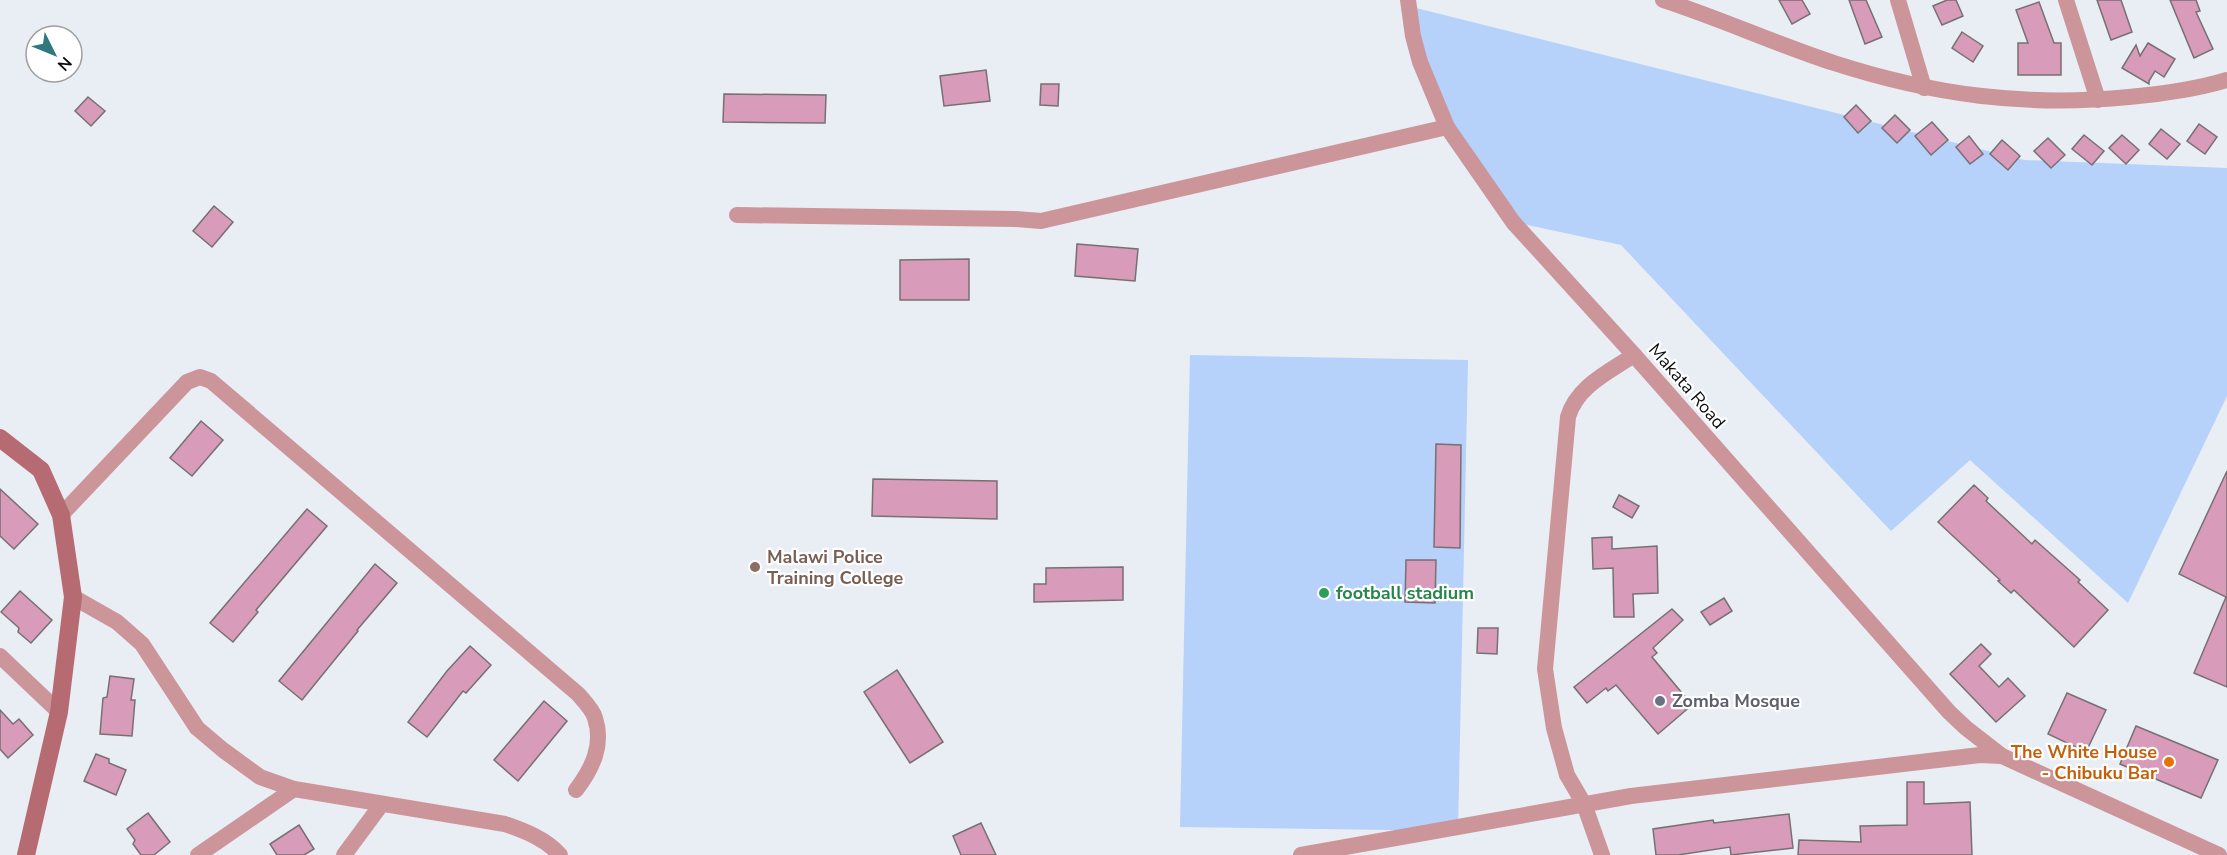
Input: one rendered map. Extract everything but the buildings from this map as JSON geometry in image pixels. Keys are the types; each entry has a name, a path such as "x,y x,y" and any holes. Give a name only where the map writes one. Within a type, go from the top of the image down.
{"street":[{"name":"Makata Road","path":"1408,0 1413,36 1420,62 1447,127 1513,222 1634,355 1949,712 2002,756"},
{"path":"1663,0 1684,3 1833,63 1924,88 2012,99 2098,100 2180,92 2227,80"},
{"path":"1898,0 1924,88"},
{"path":"2066,0 2098,100"},
{"path":"737,215 1041,221 1447,127"},
{"path":"1602,855 1584,804 1568,776 1554,728 1545,669 1568,417 1578,396 1589,385 1634,355"},
{"path":"61,515 187,382 200,377 211,381 578,694 595,716 598,736 596,756 588,774 576,790"},
{"path":"0,438 42,470 61,515 73,597 59,712 26,855"},
{"path":"73,597 117,622 142,644 197,728 260,777 294,789 505,824 531,834 553,847 560,855"},
{"path":"0,656 59,712"},
{"path":"1302,855 1643,794 1980,755 2002,756 2219,855"},
{"path":"198,855 294,789"},
{"path":"344,855 381,805"}],"shaded area":[{"path":"1408,6 2024,160 2227,168 2227,396 2128,603 1970,460 1891,531 1621,245 1513,222 1447,127"},
{"name":"football stadium","path":"1190,355 1468,360 1458,831 1180,827"}],"place":[{"name":"Malawi Police Training College","path":"755,567"},
{"name":"football stadium","path":"1324,593"},
{"name":"Zomba Mosque","path":"1660,701"},
{"name":"The White House - Chibuku Bar","path":"2169,762"}]}
